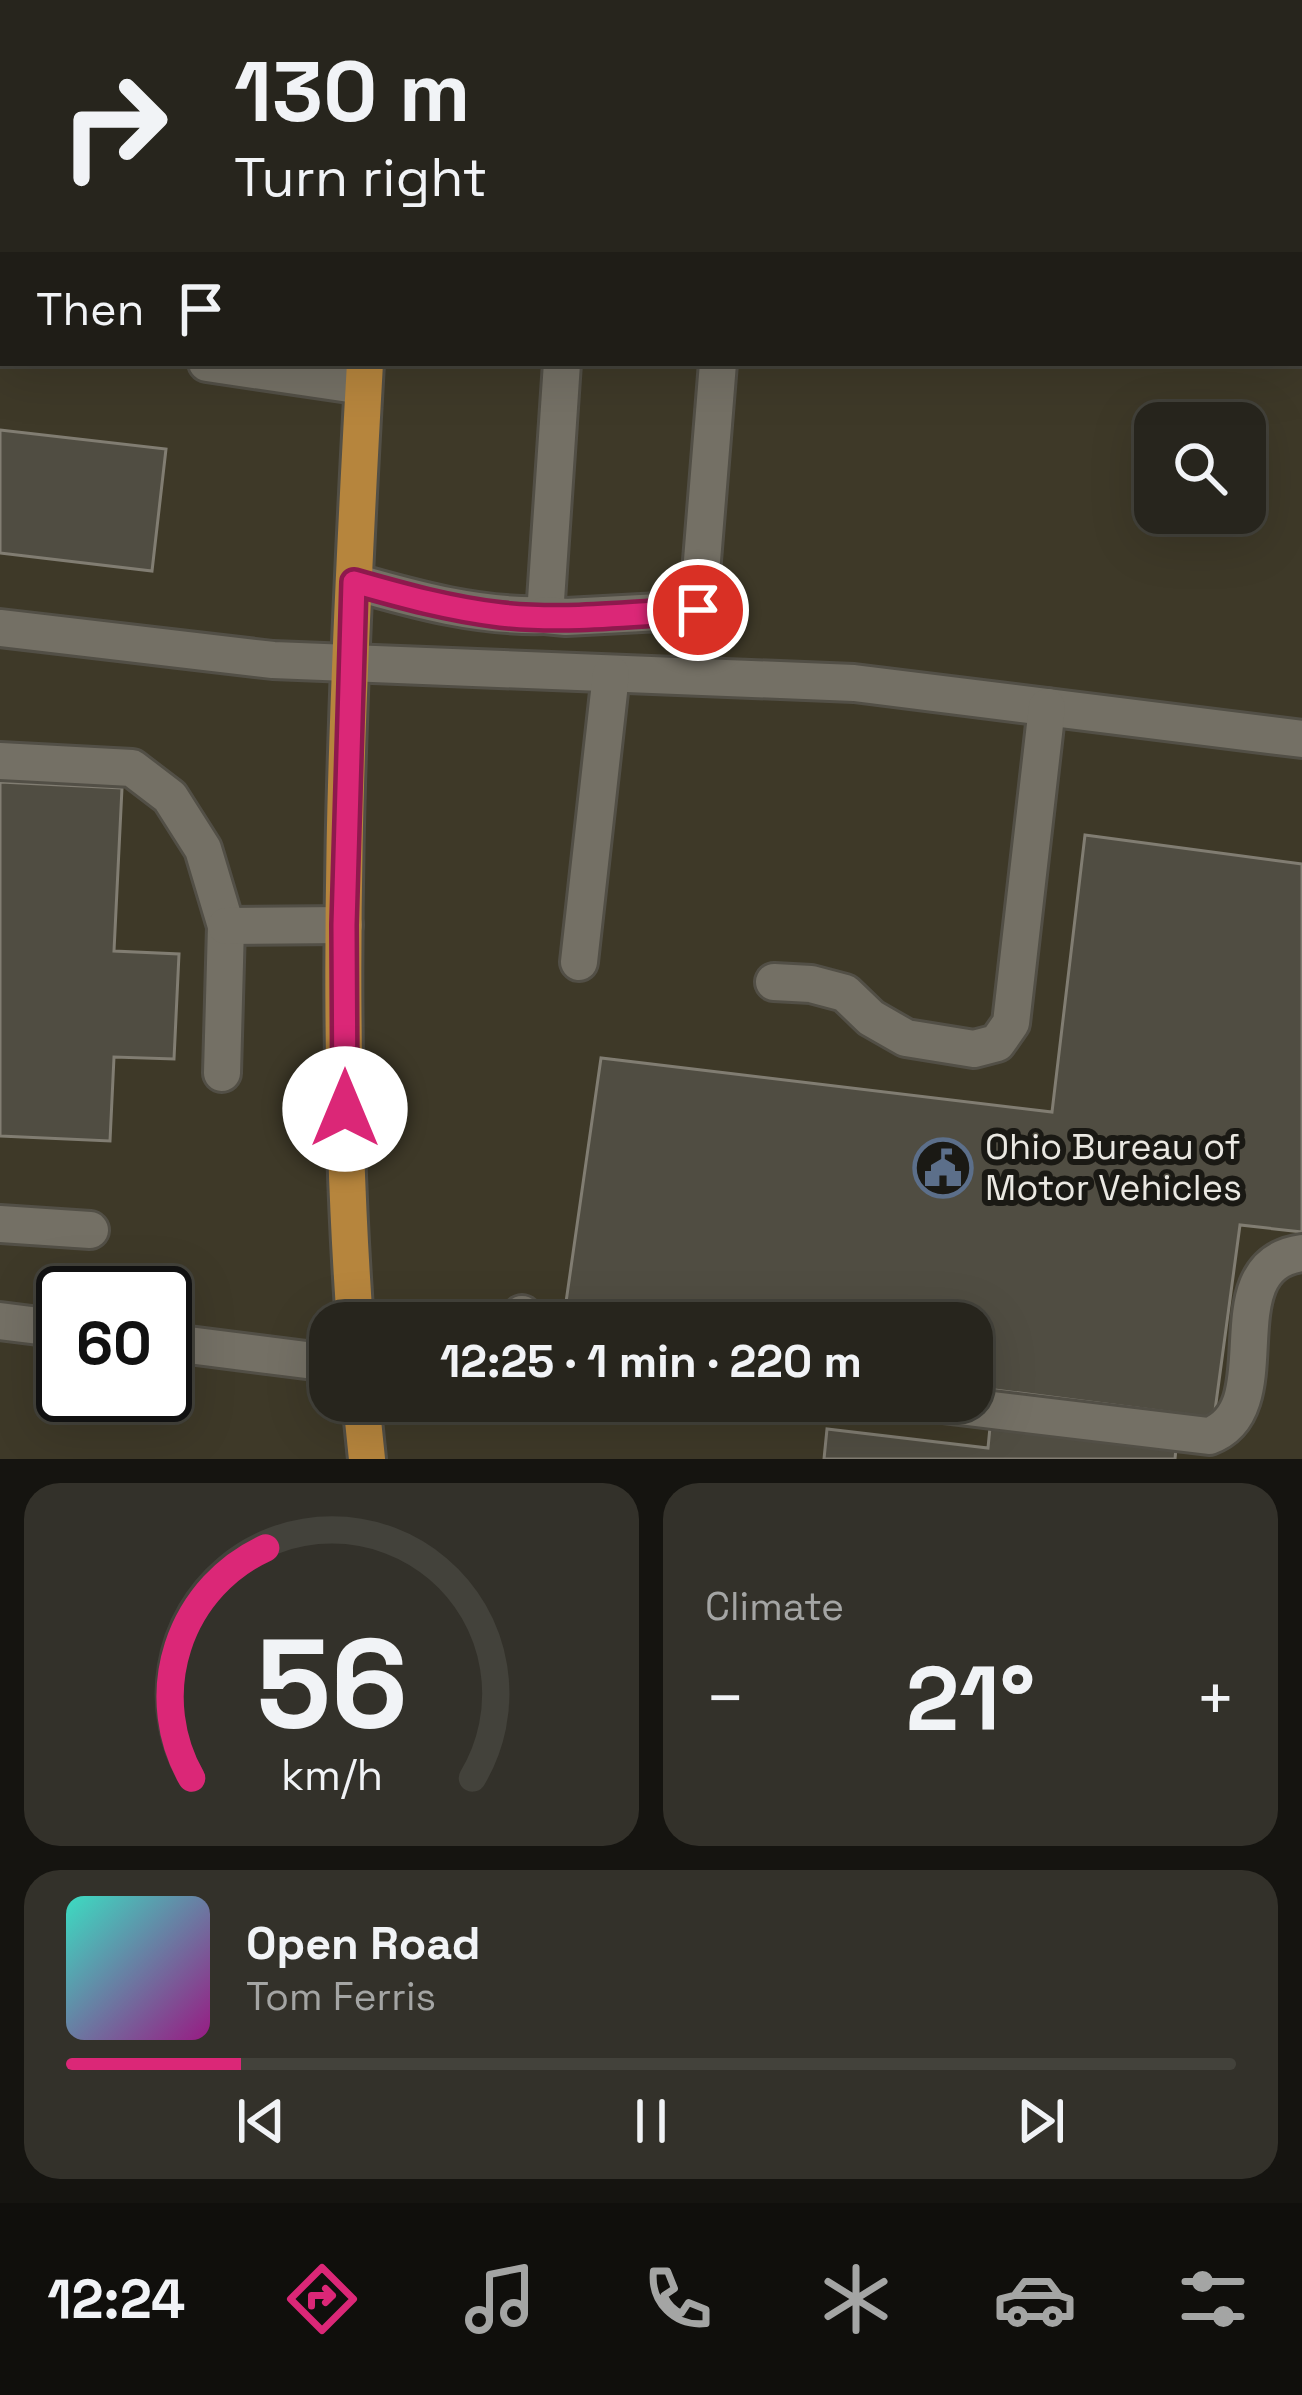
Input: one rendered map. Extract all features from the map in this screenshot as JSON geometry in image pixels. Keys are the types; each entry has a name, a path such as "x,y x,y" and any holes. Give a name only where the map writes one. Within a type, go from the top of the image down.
{"main road":[{"path":"354,1302 345,1145 344,925 364,374"},
{"path":"363,1422 367,1459"}],"street":[{"path":"250,366 364,374"},
{"path":"545,615 562,366"},
{"path":"354,582 432,604 502,615 566,617 698,610 718,366"},
{"path":"0,628 213,655 854,683 1302,739"},
{"path":"579,962 611,674"},
{"path":"774,982 811,984 845,993 871,1018 906,1038 974,1049 997,1043 1011,1023 1047,706"},
{"path":"0,761 131,768 170,797 203,849 226,926 222,1073"},
{"path":"226,926 344,925"},
{"path":"0,1224 90,1230"},
{"path":"993,1410 1209,1436 1223,1431 1242,1397 1262,1271 1280,1256 1302,1252"},
{"path":"0,1321 36,1326"},
{"path":"192,1345 309,1360"}],"shaded area":[{"path":"0,366 1302,366 1302,1459 0,1459"}],"building":[{"path":"0,430 166,449 152,571 0,553"},
{"path":"0,782 122,788 114,951 179,954 174,1059 114,1057 110,1141 0,1136"},
{"name":"Ohio Bureau of Motor Vehicles","path":"1085,835 1302,864 1302,1232 1240,1225 1214,1418 993,1390 993,1302 566,1302 601,1058 1052,1112"},
{"path":"993,1417 1177,1438 1175,1459 824,1459 827,1429 988,1448"}],"place":[{"name":"Ohio Bureau of Motor Vehicles","path":"943,1168"}],"route":[{"path":"345,1109 344,925 354,582 432,604 502,615 566,617 698,610"}]}
